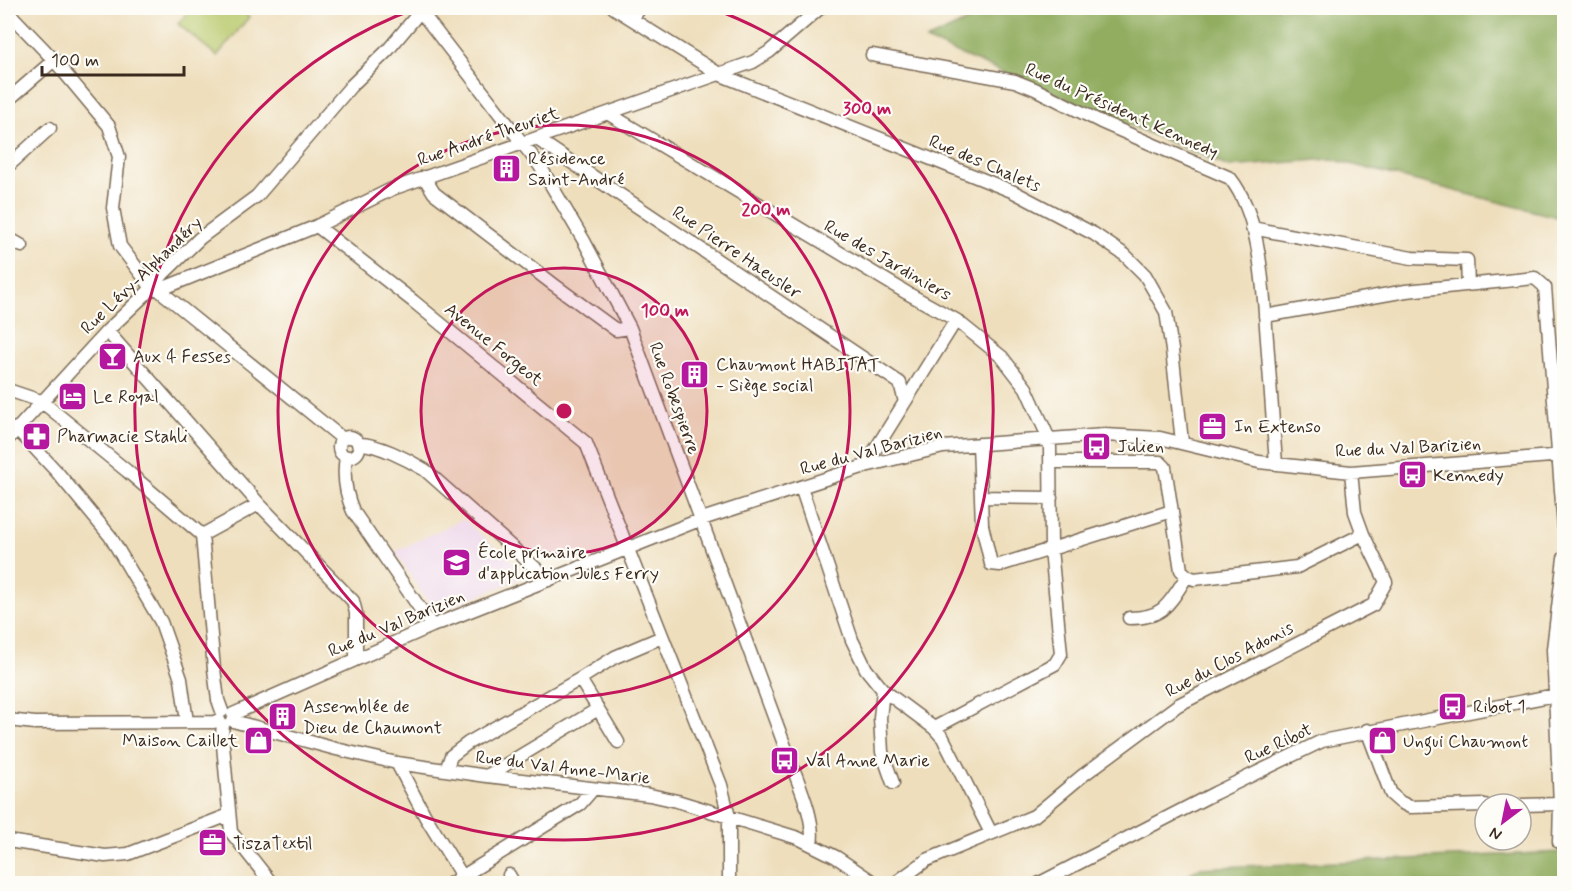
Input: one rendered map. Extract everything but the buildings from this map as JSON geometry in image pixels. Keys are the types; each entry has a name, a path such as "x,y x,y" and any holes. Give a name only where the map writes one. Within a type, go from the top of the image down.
{"street":[{"name":"Rue des Chalets","path":"614,8 721,75 1014,192 1094,234 1125,255 1145,275 1166,312 1182,442"},
{"path":"632,19 640,8"},
{"name":"Rue André Theuriet","path":"156,289 317,226 392,189 753,63 820,8"},
{"name":"Rue Robespierre","path":"421,9 540,166 584,241 630,328 804,802 812,834 811,844"},
{"name":"Rue Lévy-Alphandéry","path":"8,439 40,401 107,331 156,289 163,274 200,238 257,196 351,86 388,50 421,9"},
{"path":"8,12 54,60 109,126 119,157 113,208 120,246 156,289 343,439 352,438 358,444 366,444 408,460 425,470 549,580"},
{"name":"Rue du Président Kennedy","path":"872,55 1015,81 1101,122 1230,178 1240,191 1262,270 1276,464"},
{"path":"8,100 54,60"},
{"name":"Rue des Jardiniers","path":"609,114 956,320 1002,357 1026,388 1049,439 1051,549 1061,654 1055,664 934,729"},
{"path":"8,166 50,128"},
{"name":"Rue Pierre Haeusler","path":"537,139 900,383 905,402"},
{"path":"424,177 434,193 553,284 616,330 630,328"},
{"name":"Avenue Forgeot","path":"317,226 586,443 721,785 729,817 729,884"},
{"path":"1252,228 1412,258 1467,260 1468,285"},
{"path":"8,238 22,246"},
{"path":"1265,316 1406,291 1535,278 1545,287 1562,455 1564,528"},
{"path":"865,466 956,320"},
{"path":"107,331 259,504 353,600 356,613 356,658"},
{"path":"8,390 40,401 202,535 218,700 226,718 222,729 231,832 272,884"},
{"path":"16,428 57,472 110,537 161,622 181,679 187,722"},
{"name":"Rue du Val Barizien","path":"8,720 35,723 187,722 226,718 432,626 702,519 865,466 943,447 1104,435 1160,438 1259,462 1351,472 1562,455"},
{"path":"343,439 339,451 346,457"},
{"path":"346,457 357,452 358,444"},
{"path":"979,444 982,525 991,564 999,565 1172,511"},
{"path":"346,457 344,472 353,512 432,626"},
{"path":"1051,462 1160,462 1165,467 1181,570 1186,576 1194,579 1297,567 1363,534"},
{"name":"Rue du Clos Adonis","path":"894,884 927,860 1034,816 1082,776 1178,705 1373,605 1386,582 1355,512 1351,472"},
{"path":"801,487 852,640 866,669 883,690 943,738 991,833"},
{"path":"981,497 1051,498"},
{"path":"202,535 259,504"},
{"path":"1559,842 1562,826 1553,649 1564,558"},
{"path":"1129,618 1145,618 1160,613 1186,576"},
{"path":"446,770 451,756 468,743 580,680 615,657 662,637"},
{"path":"580,680 618,742"},
{"path":"883,690 880,718 882,752 893,783"},
{"name":"Rue Ribot","path":"1038,884 1210,795 1322,741 1367,730 1555,694"},
{"path":"487,776 598,709"},
{"name":"Rue du Val Anne-Marie","path":"226,718 336,749 398,763 650,795 682,802 783,832 846,863 876,884"},
{"path":"1367,730 1391,794 1400,802 1410,807 1473,805"},
{"path":"398,763 425,816 462,876"},
{"path":"450,884 580,804 593,789"},
{"path":"1533,804 1560,804"},
{"path":"8,841 105,856 128,854 229,815"}],"shaded area":[{"name":"École primaire d'application Jules Ferry","path":"463,519 524,572 522,578 442,610 440,607 431,606 395,552"}],"green space":[{"path":"192,8 238,8 249,17 217,56 178,24"},
{"path":"996,8 1564,8 1564,219 1331,159 1229,167 926,40"},
{"path":"1564,852 1564,883 1173,883 1199,868"}],"place":[{"name":"Résidence Saint-André","path":"507,168"},
{"name":"Aux 4 Fesses","path":"112,356"},
{"name":"Chaumont HABITAT - Siège social","path":"695,374"},
{"name":"Le Royal","path":"72,396"},
{"name":"In Extenso","path":"1213,426"},
{"name":"Pharmacie Stahli","path":"36,436"},
{"name":"Julien","path":"1096,446"},
{"name":"Kennedy","path":"1412,475"},
{"name":"École primaire d'application Jules Ferry","path":"457,562"},
{"name":"Ribot 1","path":"1452,706"},
{"name":"Assemblée de Dieu de Chaumont","path":"282,716"},
{"name":"Maison Caillet","path":"259,740"},
{"name":"Ungui Chaumont","path":"1382,741"},
{"name":"Val Anne Marie","path":"785,760"},
{"name":"TiszaTextil","path":"212,843"}]}
